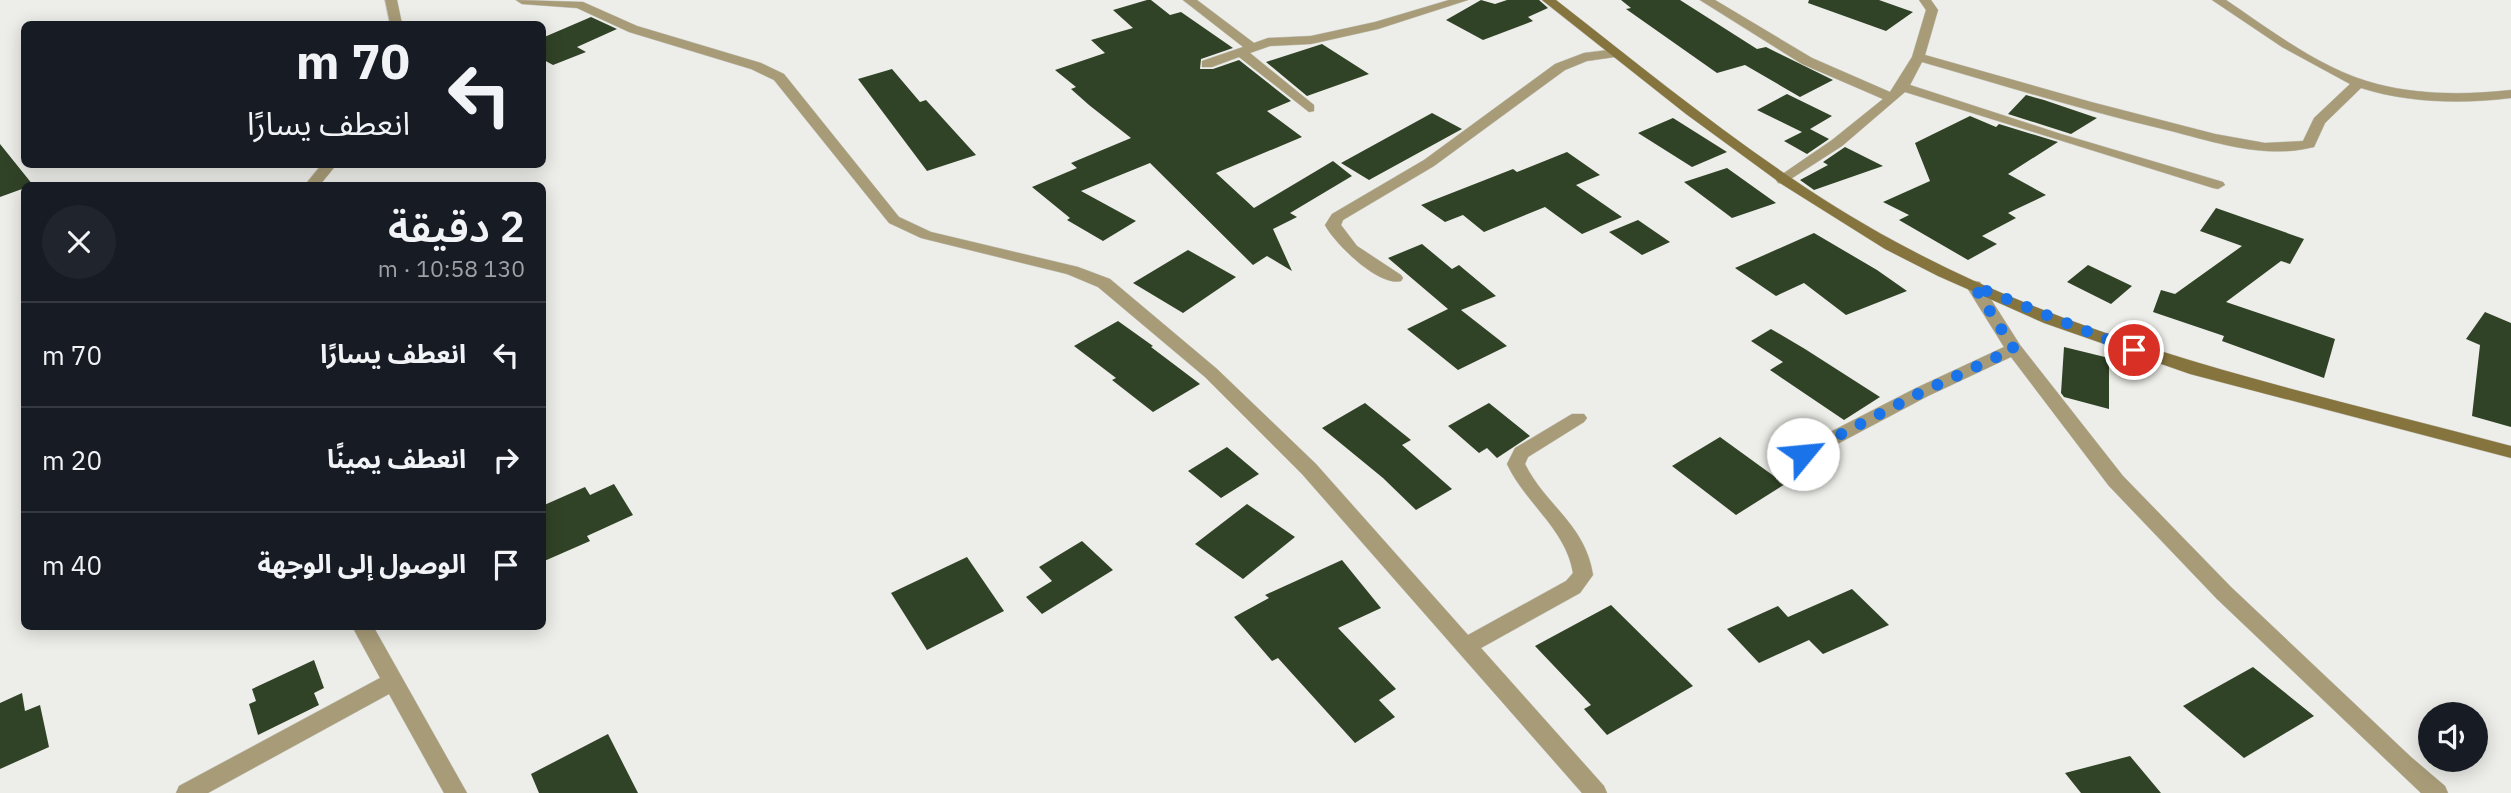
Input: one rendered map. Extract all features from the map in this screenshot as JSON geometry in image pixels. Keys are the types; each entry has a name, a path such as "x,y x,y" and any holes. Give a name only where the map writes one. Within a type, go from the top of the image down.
{"main road":[{"path":"1548,0 1783,180 1880,239 1974,286 2074,328 2154,357 2234,381 2511,452"}],"street":[{"path":"391,0 395,21"},
{"path":"522,0 579,5 633,29 756,66 779,77 894,220 926,235 1072,270 1104,284 1211,373 1309,469 1596,793"},
{"path":"1189,0 1309,108"},
{"path":"1207,64 1278,40 1311,40 1378,25 1462,0"},
{"path":"1706,0 1807,61 1897,92 2218,185"},
{"path":"1783,180 1838,143 1897,92 1918,57 1932,10 1925,0"},
{"path":"2218,0 2295,50 2358,83 2409,93 2491,97 2511,94"},
{"path":"1395,278 1342,240 1333,225 1337,217 1429,163 1560,67 1584,57 1616,53"},
{"path":"1918,57 2131,118 2277,147 2297,148 2309,144 2319,121 2358,83"},
{"path":"314,182 327,168"},
{"path":"1974,286 2014,349 2125,490 2224,593 2403,764 2437,793"},
{"path":"1803,454 1922,392 2014,349"},
{"path":"1466,646 1573,587 1583,575 1583,560 1571,535 1520,476 1516,464 1521,453 1578,418"},
{"path":"364,630 456,793"},
{"path":"187,793 393,681"}],"building":[{"path":"1151,0 1170,15 1181,12 1233,48 1201,59 1200,69 1213,69 1239,60 1291,101 1267,111 1302,137 1216,173 1254,208 1333,161 1352,176 1290,213 1297,217 1273,229 1292,271 1267,256 1253,265 1150,163 1081,191 1136,221 1103,241 1067,220 1070,218 1032,187 1077,168 1071,163 1131,138 1071,89 1076,87 1055,70 1105,53 1091,40 1133,28 1113,10"},
{"path":"1481,0 1495,4 1507,0 1539,0 1548,8 1528,17 1533,21 1483,40 1446,20"},
{"path":"1621,0 1680,0 1757,49 1766,47 1833,80 1800,97 1745,65 1717,73 1626,9 1631,8"},
{"path":"1809,0 1879,0 1913,12 1886,31 1808,3"},
{"path":"591,17 617,29 577,47 586,52 553,65 546,61 546,36"},
{"path":"1322,44 1369,74 1307,96 1266,62"},
{"path":"892,69 920,102 926,100 976,155 927,171 858,79"},
{"path":"1787,94 1832,116 1810,129 1829,139 1807,154 1784,141 1802,132 1757,110"},
{"path":"2026,95 2097,118 2071,134 2008,114"},
{"path":"1432,113 1462,129 1369,180 1341,163"},
{"path":"1970,116 1996,127 1999,124 2058,142 2008,174 2046,195 2008,213 2016,218 1982,236 1997,244 1968,260 1899,220 1909,215 1883,202 1930,181 1915,143"},
{"path":"1673,118 1727,152 1692,167 1638,133"},
{"path":"0,144 31,182 21,182 21,189 0,197"},
{"path":"1845,147 1883,166 1814,190 1800,180 1828,165 1823,162"},
{"path":"1567,152 1600,175 1576,185 1622,217 1582,234 1545,207 1484,232 1463,215 1445,222 1421,205 1513,169 1517,172"},
{"path":"1727,168 1776,203 1732,218 1684,182"},
{"path":"2216,208 2304,239 2290,264 2281,261 2226,302 2335,339 2324,378 2222,341 2224,336 2153,312 2161,290 2175,294 2242,246 2200,231"},
{"path":"1638,220 1670,242 1642,255 1609,232"},
{"path":"1814,233 1907,291 1846,315 1804,283 1776,296 1735,268"},
{"path":"1422,244 1452,269 1459,265 1496,296 1461,310 1507,346 1458,370 1407,329 1448,309 1388,258"},
{"path":"1188,250 1236,277 1183,313 1133,283"},
{"path":"2088,265 2132,286 2111,304 2067,282"},
{"path":"2485,312 2511,323 2511,427 2472,416 2480,345 2466,339"},
{"path":"1118,321 1200,384 1153,412 1112,380 1116,378 1074,346"},
{"path":"1771,329 1880,397 1844,420 1770,370 1783,362 1751,341"},
{"path":"2064,347 2109,358 2109,409 2064,397 2061,393"},
{"path":"1365,403 1411,440 1402,445 1452,489 1416,510 1383,478 1322,428"},
{"path":"1489,403 1530,436 1497,458 1487,448 1479,453 1448,426"},
{"path":"1720,437 1785,484 1736,515 1672,466"},
{"path":"1227,447 1259,474 1221,498 1188,471"},
{"path":"614,484 633,515 587,536 590,541 546,560 546,504 585,487 590,495"},
{"path":"1247,504 1295,537 1243,579 1195,544"},
{"path":"1082,541 1113,570 1042,614 1026,597 1052,581 1039,567"},
{"path":"967,557 1004,611 927,650 891,593"},
{"path":"1342,560 1381,608 1338,628 1396,689 1379,700 1395,717 1355,743 1278,658 1272,661 1234,617 1269,598 1265,595"},
{"path":"1852,589 1889,625 1823,654 1809,640 1759,663 1727,629 1778,606 1788,617"},
{"path":"1611,605 1693,686 1607,735 1584,709 1591,705 1535,646"},
{"path":"314,660 324,688 314,693 319,705 258,735 249,704 256,701 252,689"},
{"path":"2253,667 2314,716 2244,758 2183,706"},
{"path":"22,693 25,711 40,705 49,747 0,769 0,703"},
{"path":"608,734 638,793 539,793 531,774"},
{"path":"2130,756 2161,793 2081,793 2065,773"}],"route":[{"path":"1803,454 1922,392 2014,349 1974,286 2134,350"}]}
